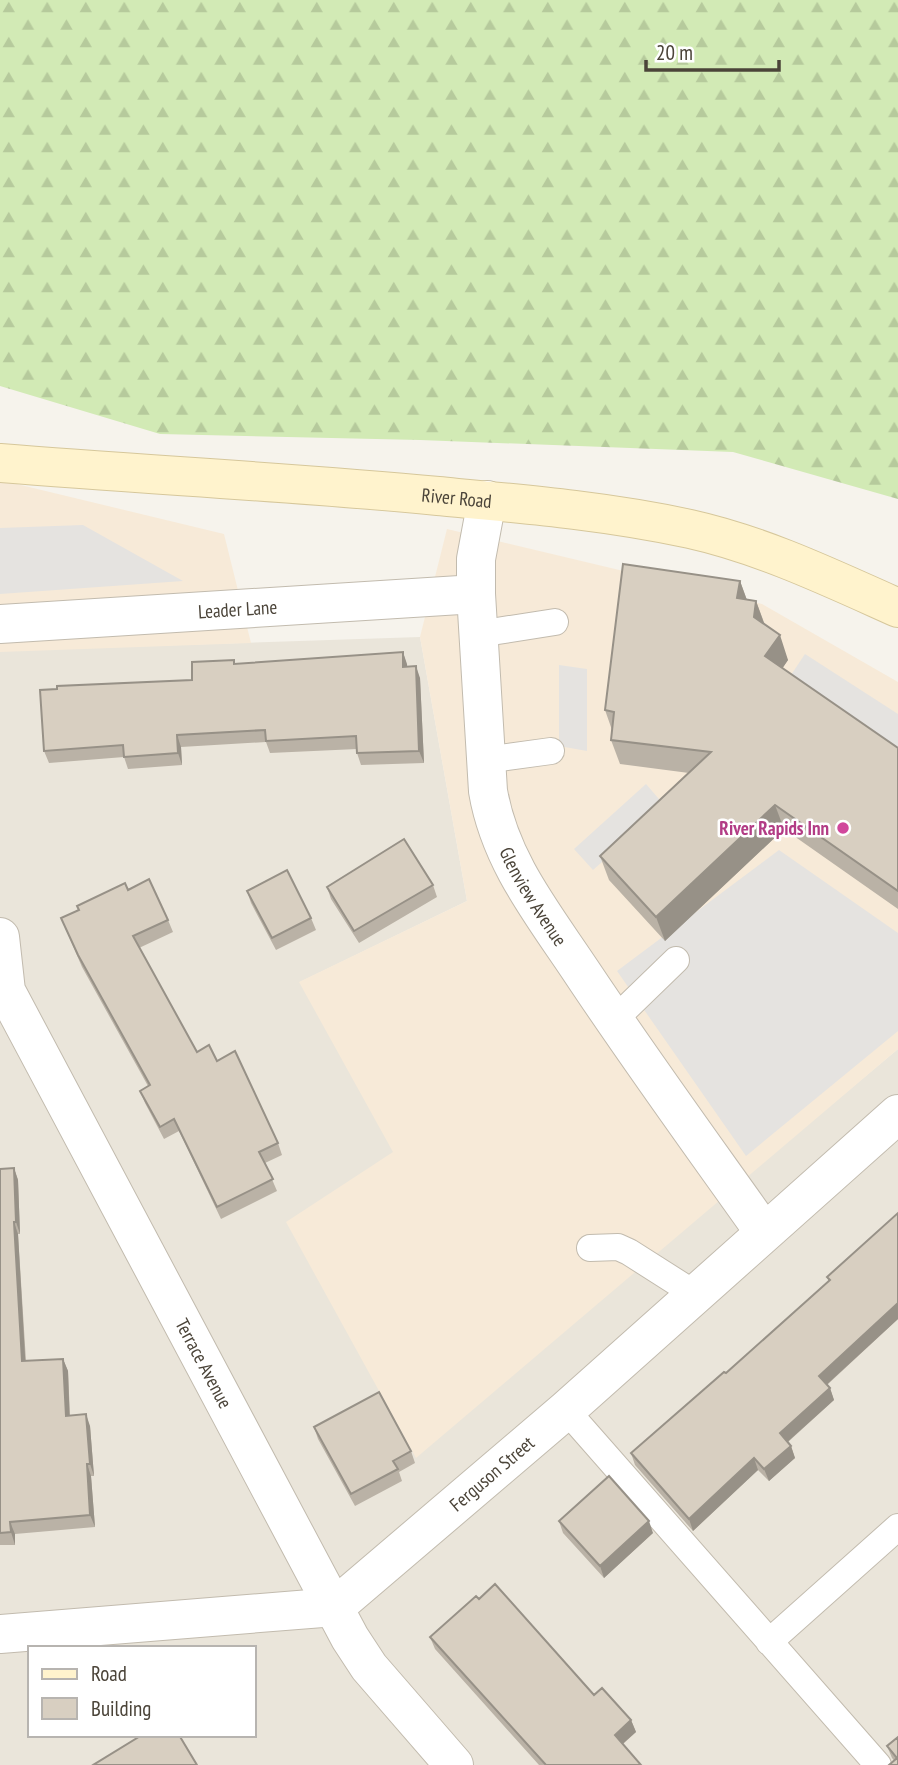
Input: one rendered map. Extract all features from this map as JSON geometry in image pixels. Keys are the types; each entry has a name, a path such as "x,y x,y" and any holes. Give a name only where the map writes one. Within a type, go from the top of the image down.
{"main road":[{"name":"River Road","path":"0,463 360,488 590,511 692,530 806,567 898,608"}],"street":[{"name":"Glenview Avenue","path":"487,500 476,559 476,594 485,760 492,816 504,850 519,878 614,1020 764,1232"},
{"name":"Leader Lane","path":"0,624 476,594"},
{"name":"Terrace Avenue","path":"0,937 6,991 350,1638 369,1667 454,1765"},
{"name":"Ferguson Street","path":"335,1607 566,1410 898,1114"},
{"path":"0,1634 335,1607"}],"lane":[{"path":"478,634 555,622"},
{"path":"485,760 551,751"},
{"path":"614,1020 676,960"},
{"path":"590,1248 618,1247 695,1294"},
{"path":"566,1410 878,1765"},
{"path":"769,1642 898,1527"}],"shaded area":[{"path":"0,480 224,534 251,643 0,652"},
{"path":"83,525 183,581 0,594 0,528"},
{"path":"447,529 762,604 898,682 898,1049 416,1458 286,1222 393,1152 299,982 467,901 420,637"},
{"path":"420,637 467,901 300,982 758,1166 898,1049 898,1765 0,1765 0,651"},
{"path":"805,654 898,714 898,749 789,678"},
{"path":"559,665 587,669 587,751 559,746"},
{"path":"646,784 665,806 593,870 574,849"},
{"path":"779,850 898,933 898,1031 746,1156 617,971"}],"green space":[{"path":"0,0 898,0 898,499 733,452 420,440 160,434 0,386"}],"building":[{"path":"623,564 740,581 737,598 756,601 754,617 780,635 765,656 898,748 898,891 775,805 656,917 600,856 711,752 611,740 614,712 605,710"},
{"path":"403,652 403,667 416,666 419,751 357,753 356,736 266,741 265,730 177,735 178,753 124,757 123,745 44,751 40,690 57,689 57,686 192,680 192,662 234,660 234,664"},
{"path":"404,839 433,885 354,931 327,887"},
{"path":"287,870 311,918 272,938 247,891"},
{"path":"149,879 168,920 133,936 197,1052 209,1045 217,1061 235,1051 278,1143 259,1152 273,1179 217,1207 174,1119 160,1127 140,1091 150,1085 78,955 61,918 79,910 77,906 125,883 128,890"},
{"path":"14,1168 14,1222 22,1361 63,1359 66,1416 86,1414 90,1515 10,1522 11,1532 0,1533 0,1169"},
{"path":"898,1213 898,1303 819,1376 830,1388 780,1433 791,1446 764,1469 754,1458 689,1519 631,1453 830,1280 827,1277"},
{"path":"379,1392 411,1451 393,1461 398,1469 351,1494 314,1427"},
{"path":"609,1476 649,1521 600,1566 559,1521"},
{"path":"495,1584 594,1695 602,1688 631,1720 615,1735 641,1765 546,1765 430,1637 476,1596 479,1599"},
{"path":"139,1737 180,1737 197,1765 93,1765"},
{"path":"898,1737 898,1765 889,1765 897,1758 887,1746"}],"place":[{"name":"River Rapids Inn","path":"843,828"}]}
